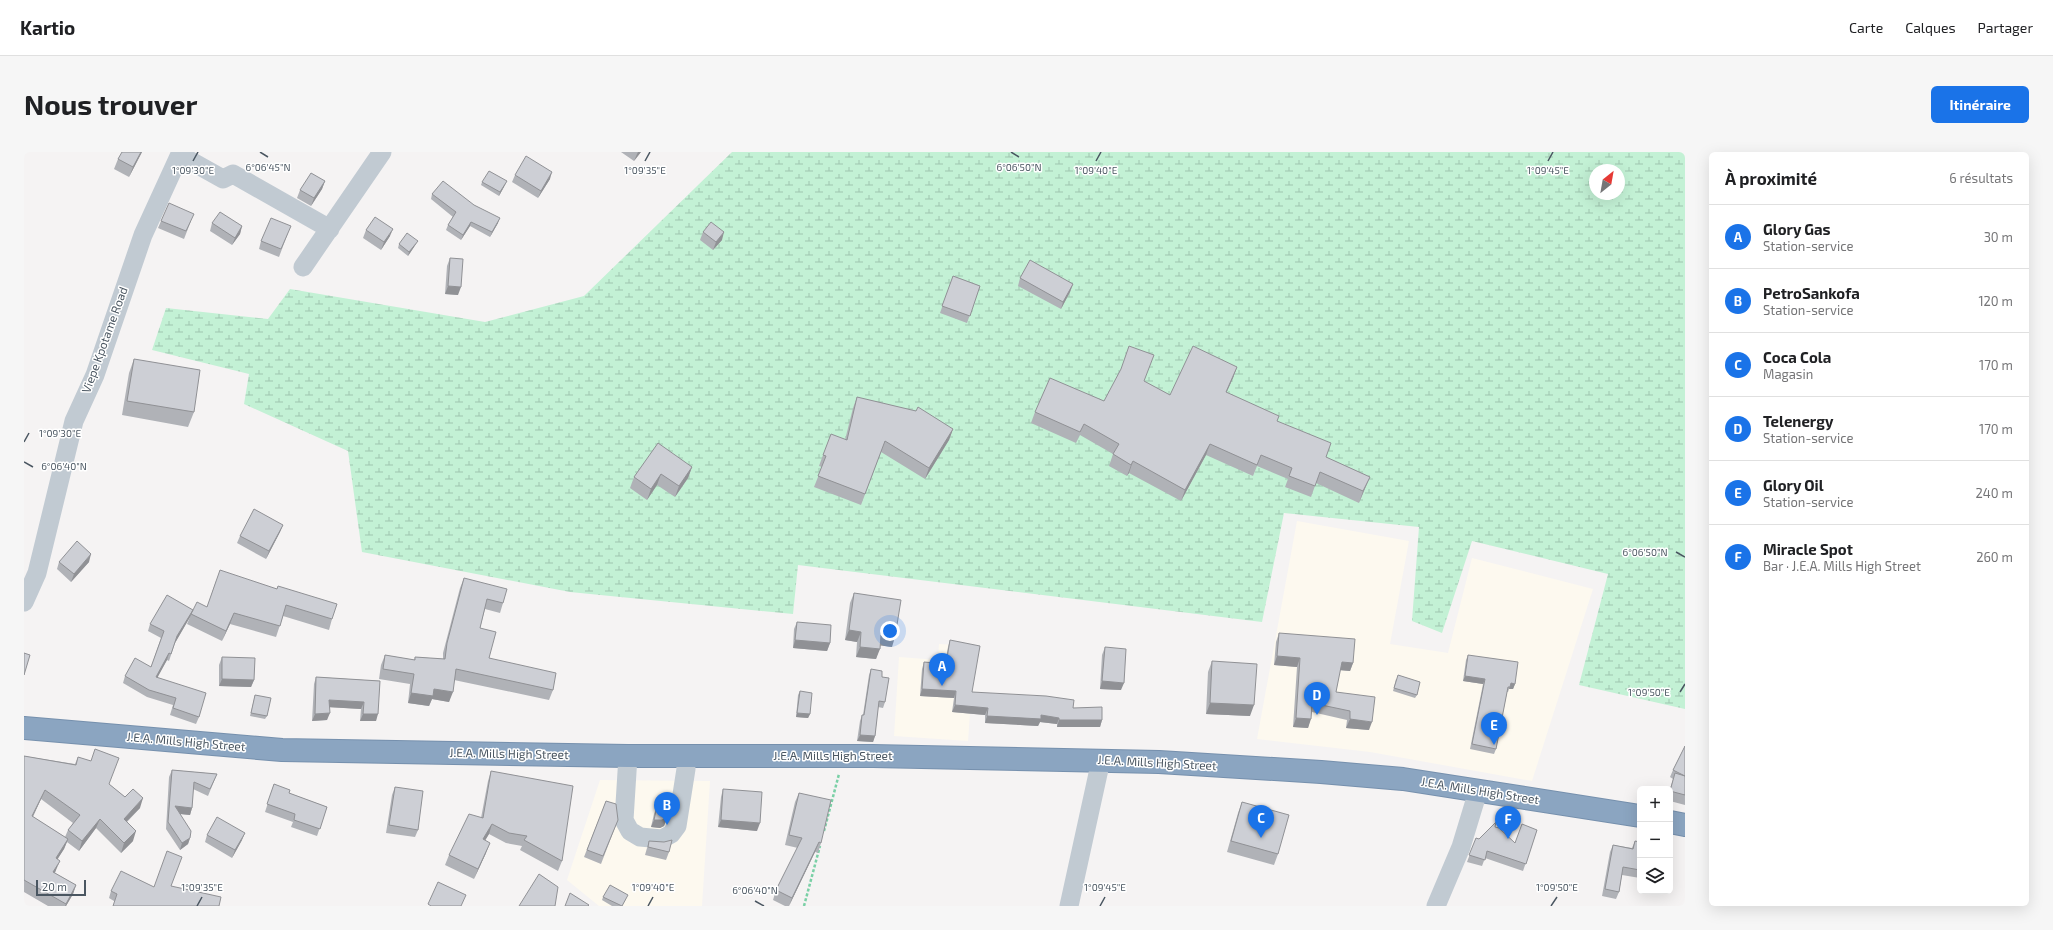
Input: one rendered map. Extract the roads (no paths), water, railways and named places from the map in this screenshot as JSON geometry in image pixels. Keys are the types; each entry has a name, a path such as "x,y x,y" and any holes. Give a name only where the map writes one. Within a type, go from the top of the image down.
{"highway":[{"name":"J.E.A. Mills High Street","path":"24,728 282,750 628,756 844,756 1101,760 1321,772 1403,779 1637,816"},
{"path":"1673,823 1685,825"}],"street":[{"path":"303,267 382,152"},
{"path":"180,153 223,179 233,174 330,229"},
{"name":"Viepe Kpotame Road","path":"24,602 37,573 74,421 95,375 143,235 180,153"},
{"path":"628,756 624,820 630,830 640,837 662,839 671,834 677,826 686,769 685,756"},
{"path":"1069,906 1101,760"},
{"path":"1436,906 1461,847 1478,791"}],"place":[{"name":"Glory Gas","path":"942,686"},
{"name":"Telenergy","path":"1317,715"},
{"name":"Glory Oil","path":"1494,745"},
{"name":"PetroSankofa","path":"667,825"},
{"name":"Coca Cola","path":"1261,838"},
{"name":"Miracle Spot","path":"1508,839"}]}
